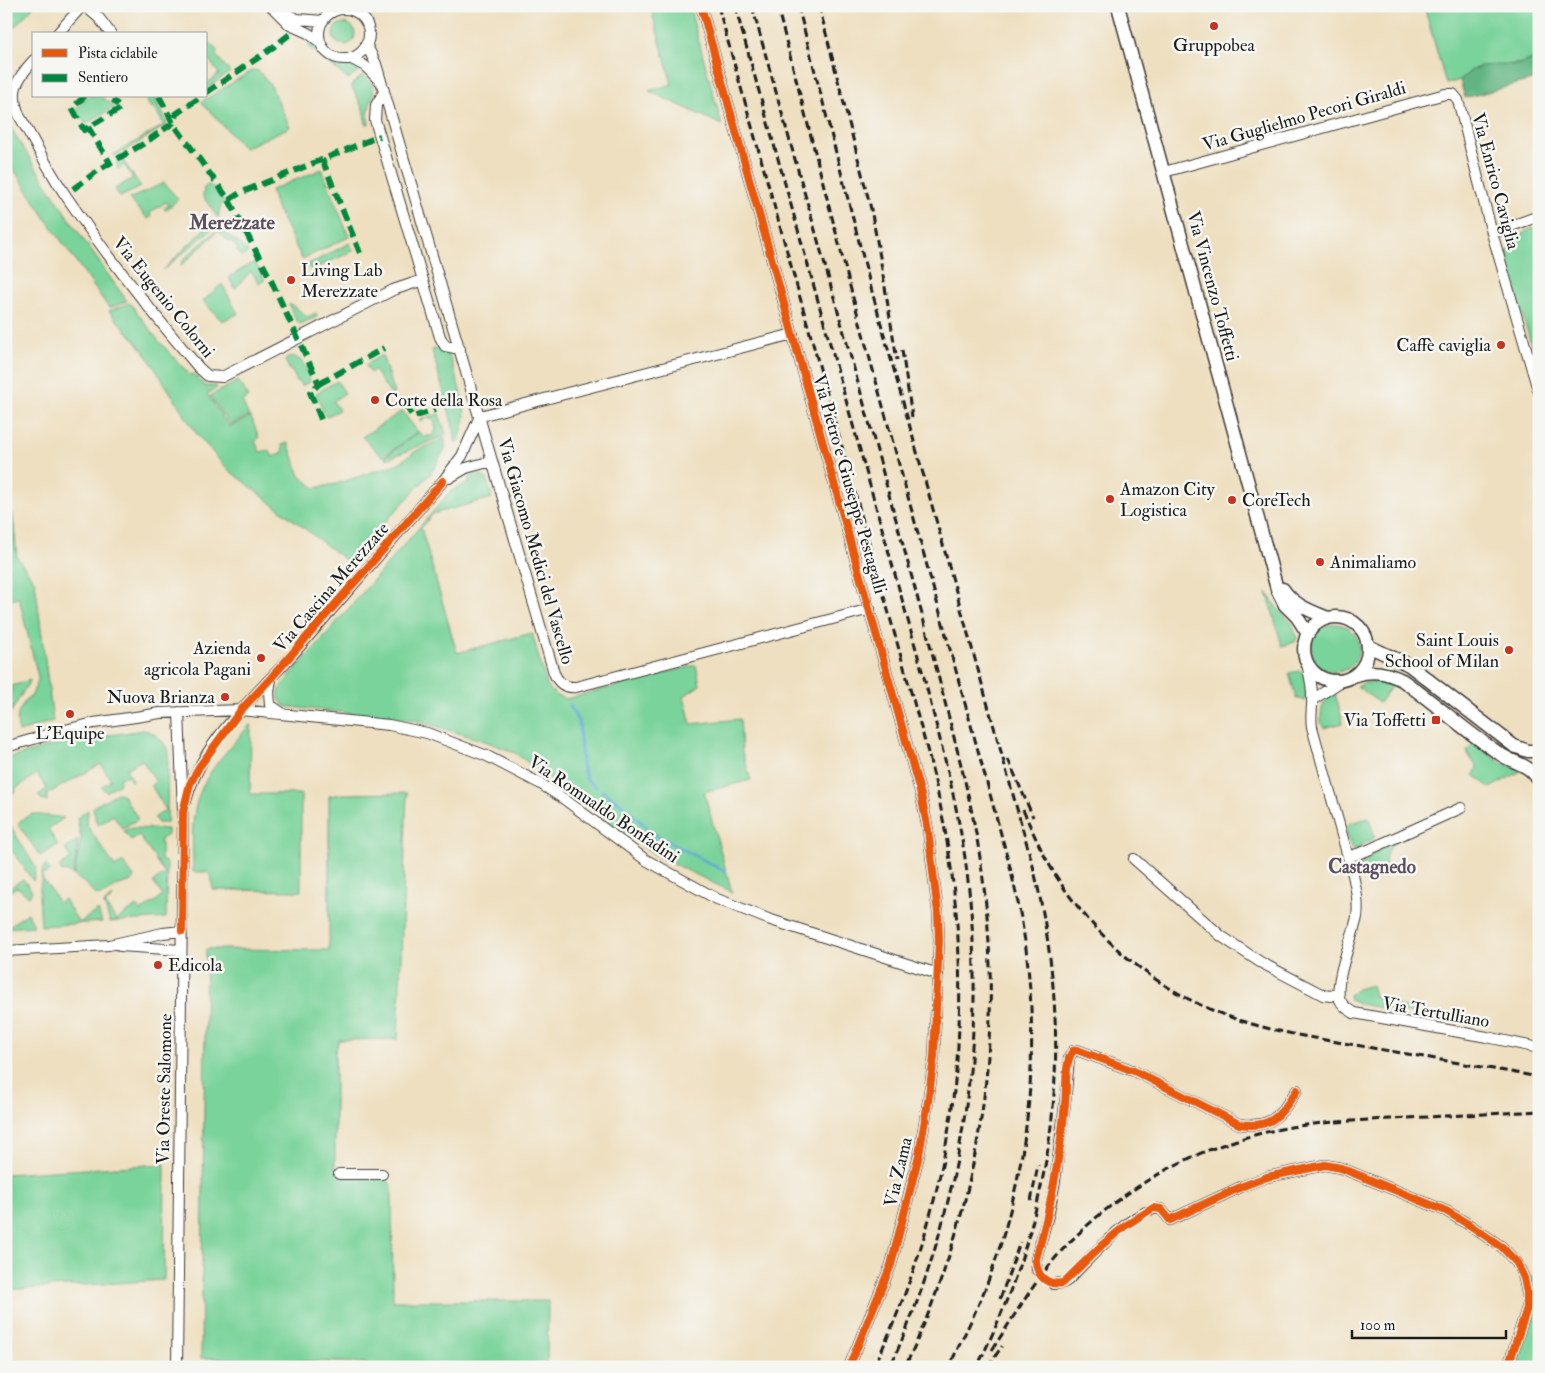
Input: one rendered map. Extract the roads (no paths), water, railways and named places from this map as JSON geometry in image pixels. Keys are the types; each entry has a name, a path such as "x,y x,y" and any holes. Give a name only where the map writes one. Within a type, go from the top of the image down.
{"street":[{"path":"59,32 84,6 99,18 110,32"},
{"path":"272,6 297,19 323,21"},
{"path":"272,6 290,25 308,32 331,55 337,58 356,60 383,87 376,105 375,120 422,280 441,341 445,346 460,349"},
{"path":"362,6 362,18"},
{"name":"Via Pietro e Giuseppe Pestagalli","path":"701,6 922,795 938,913 938,974"},
{"name":"Via Vincenzo Toffetti","path":"1118,6 1280,597 1308,634"},
{"path":"320,42 319,32 323,21 332,12 344,8 354,11 362,18 368,29 366,44 360,52 350,58"},
{"name":"Via Giacomo Medici del Vascello","path":"366,44 376,64 383,87 554,676 563,685 576,687 870,609"},
{"name":"Via Eugenio Colorni","path":"32,62 24,70 15,86 15,105 20,117 65,194 149,309 208,376 222,377 394,290 422,280"},
{"name":"Via Guglielmo Pecori Giraldi","path":"1164,172 1445,94 1452,94"},
{"name":"Via Enrico Caviglia","path":"1452,94 1458,100 1492,233 1539,393"},
{"path":"1492,233 1539,216"},
{"path":"480,416 793,334"},
{"name":"Via Cascina Merezzate","path":"183,812 190,784 198,767 240,710 271,678 443,481 462,456 480,416"},
{"path":"443,481 466,468 492,460"},
{"name":"Via Vincenzo Toffetti","path":"1274,576 1292,600 1308,610 1328,618 1342,618 1355,623 1363,631 1368,646"},
{"path":"1134,859 1208,925 1236,946 1266,965 1323,995 1331,996 1338,993 1358,908 1356,888 1312,727 1310,714 1312,688 1304,647 1308,634 1316,624 1328,618"},
{"path":"1356,675 1367,660 1368,646 1409,666 1514,746 1528,751 1539,751"},
{"path":"1307,663 1314,673 1322,678 1340,682"},
{"path":"1312,700 1340,682 1356,675 1370,672 1384,673 1402,680 1501,755 1528,767 1539,782"},
{"path":"271,678 270,705 285,714"},
{"name":"Via Romualdo Bonfadini","path":"6,748 94,723 179,712 240,710 388,725 428,733 458,743 541,784 646,860 717,899 768,919 938,974"},
{"path":"179,712 183,812"},
{"path":"1348,857 1366,851 1461,808"},
{"name":"Via Oreste Salomone","path":"178,1367 183,812"},
{"path":"109,945 163,933 182,931"},
{"path":"6,951 109,945 182,950"},
{"name":"Via Zama","path":"849,1367 890,1265 919,1155 934,1057 938,974"},
{"name":"Via Tertulliano","path":"1338,993 1344,1006 1354,1013 1539,1048"},
{"path":"1038,1270 1036,1259 1049,1212 1055,1181 1065,1104 1068,1062 1073,1051 1077,1050 1134,1071 1240,1124 1258,1125 1275,1119 1297,1090"},
{"path":"1053,1284 1064,1283 1068,1280 1102,1245 1125,1226 1152,1208 1161,1209 1170,1220 1267,1177 1325,1165 1341,1168 1446,1211 1463,1220 1502,1248 1517,1263 1524,1278 1527,1308 1508,1367"},
{"path":"339,1174 382,1174"}],"waterway":[{"path":"570,706 579,723 582,765 586,779 596,787"},
{"path":"602,791 620,803 654,834 726,872"}],"tunnel":[{"path":"1037,1270 1043,1279 1053,1284"}],"railway":[{"path":"718,6 927,749 945,828 956,907 960,985 957,1063 947,1140 930,1216 906,1292 874,1367"},
{"path":"735,6 925,681 952,791 965,858 972,923 974,989 972,1054 964,1118 952,1182 936,1245 915,1307 890,1367"},
{"path":"752,6 874,440 962,767 974,821 988,924 990,989 988,1054 981,1118 969,1182 953,1244 931,1306 905,1367"},
{"path":"777,6 852,294 1009,863 1027,954 1032,1047 1030,1088 1020,1168 1000,1246 987,1284 949,1367"},
{"path":"798,6 871,288 1033,866 1046,932 1054,996 1056,1060 1052,1122 1042,1183 1026,1245 1004,1306 977,1367"},
{"path":"819,6 871,209 897,360"},
{"path":"902,350 912,417"},
{"path":"1008,759 1033,817"},
{"path":"1023,810 1053,871 1070,897 1090,921 1135,964 1187,998 1216,1012 1275,1030 1539,1077"},
{"path":"992,1350 1042,1275 1077,1235 1098,1216 1143,1183 1192,1157 1244,1138 1271,1131 1316,1124 1539,1111"},
{"path":"1031,1201 1038,1165"},
{"path":"1000,1299 1020,1242"},
{"path":"988,1367 1002,1346"}],"place":[{"name":"Gruppobea","path":"1214,26"},
{"name":"Living Lab Merezzate","path":"291,280"},
{"name":"Caffè caviglia","path":"1501,345"},
{"name":"Corte della Rosa","path":"375,400"},
{"name":"Amazon City Logistica","path":"1110,499"},
{"name":"CoreTech","path":"1232,500"},
{"name":"Animaliamo","path":"1320,562"},
{"name":"Saint Louis School of Milan","path":"1509,650"},
{"name":"Azienda agricola Pagani","path":"261,658"},
{"name":"Nuova Brianza","path":"225,697"},
{"name":"L'Equipe","path":"70,714"},
{"name":"Via Toffetti","path":"1436,720"},
{"name":"Edicola","path":"158,965"}],"district":[{"name":"Merezzate","path":"232,222"},
{"name":"Castagnedo","path":"1372,866"}]}
